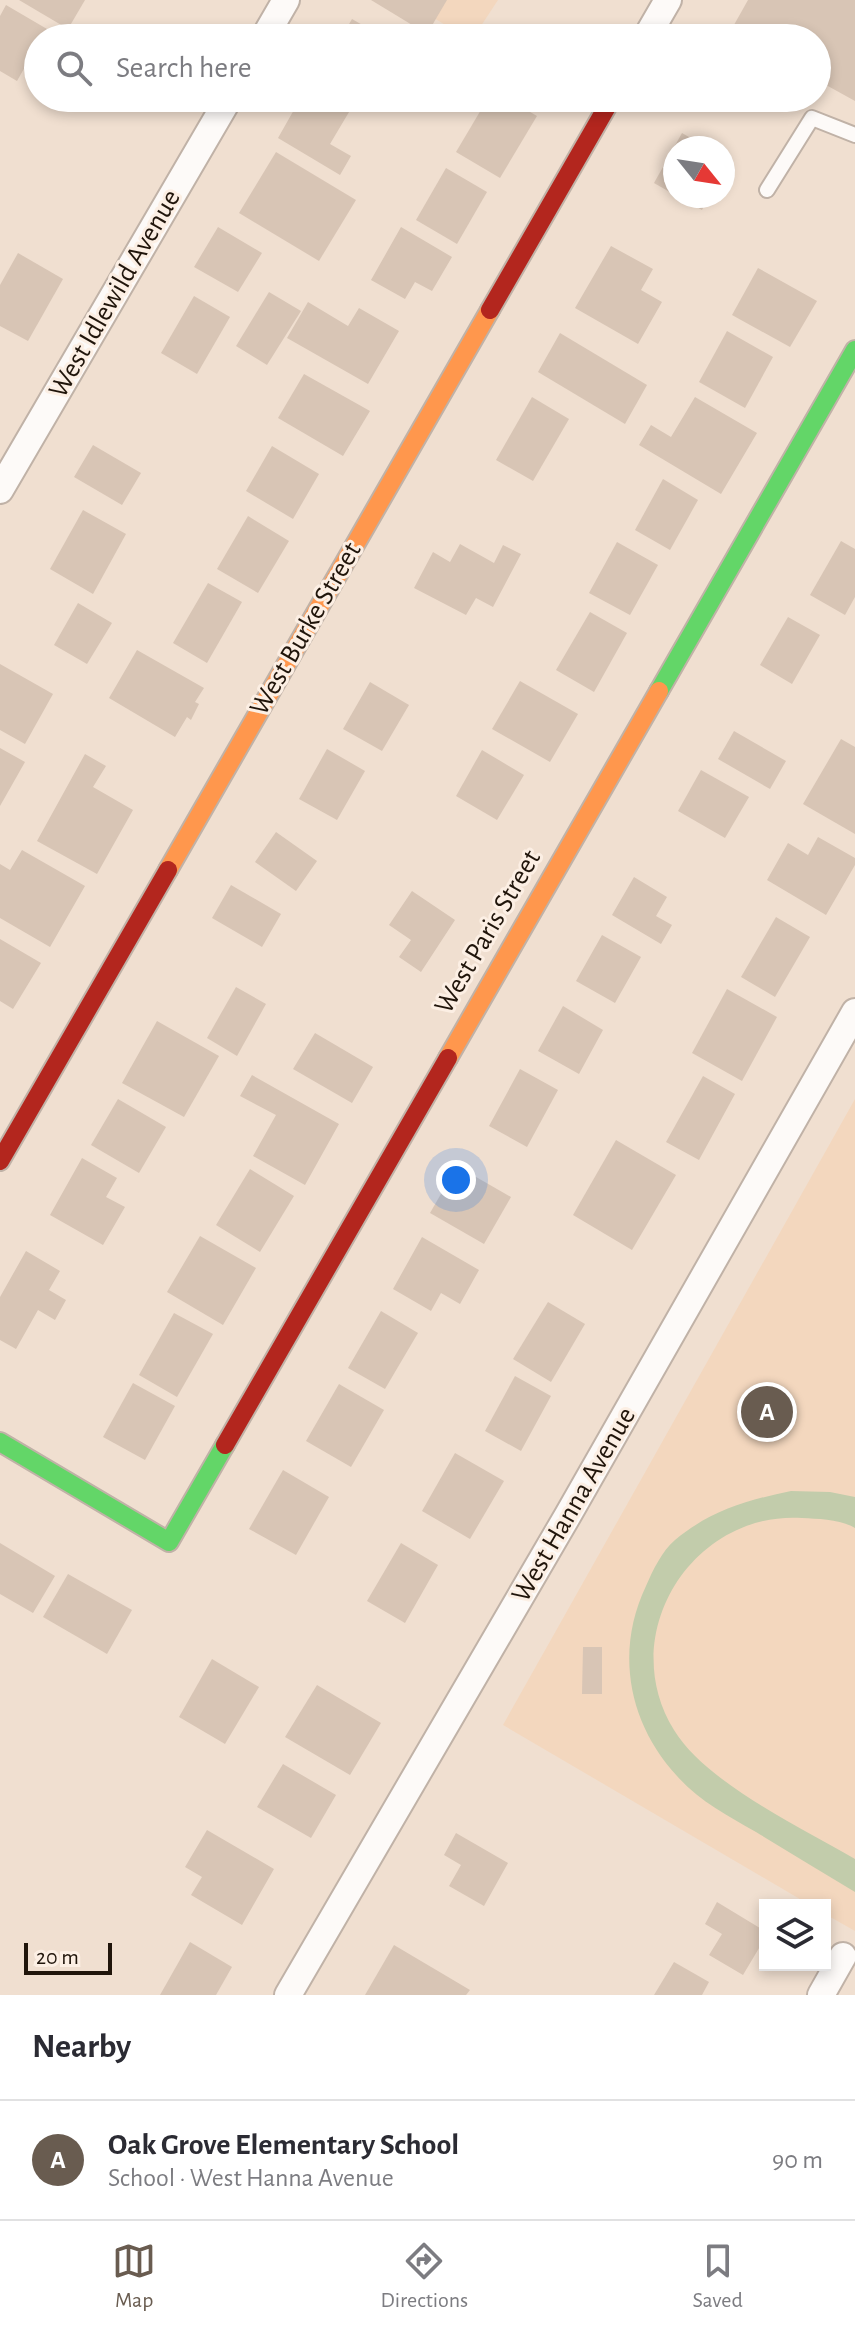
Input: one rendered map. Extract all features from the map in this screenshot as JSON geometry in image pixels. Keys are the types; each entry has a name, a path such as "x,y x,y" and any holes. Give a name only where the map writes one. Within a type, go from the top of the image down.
{"street":[{"path":"272,24 286,0"},
{"path":"654,24 668,0"},
{"name":"West Idlewild Avenue","path":"0,490 221,112"},
{"name":"West Burke Street","path":"0,1161 604,112"},
{"name":"West Paris Street","path":"0,1442 169,1542 855,350"},
{"name":"West Hanna Avenue","path":"288,1995 568,1515 855,1012"},
{"path":"821,1995 843,1956"}],"lane":[{"path":"767,190 812,118 855,135"}],"shaded area":[{"path":"404,0 498,0 482,24 444,24"},
{"path":"855,1099 855,1931 831,1917 831,1899 800,1899 503,1725"}],"green space":[{"path":"791,1491 830,1492 855,1497 855,1528 836,1521 802,1518 762,1521 727,1535 698,1557 675,1586 660,1619 654,1656 658,1693 674,1730 708,1768 756,1802 855,1859 855,1892 714,1807 686,1785 660,1755 647,1733 637,1710 632,1686 629,1661 636,1611 666,1550 688,1530 715,1514 759,1498"}],"building":[{"path":"19,0 85,0 71,24 60,24"},
{"path":"371,0 447,0 433,24 411,24"},
{"path":"748,0 855,0 855,101 831,88 831,24 734,24"},
{"path":"6,5 38,24 24,24 24,69 17,81 0,71 0,16"},
{"path":"293,112 349,112 330,144 351,156 340,175 278,138"},
{"path":"480,112 530,112 537,116 500,178 456,152"},
{"path":"276,152 356,200 319,261 239,213"},
{"path":"663,167 663,188 654,183"},
{"path":"446,168 487,192 457,244 416,220"},
{"path":"218,227 262,253 238,292 194,267"},
{"path":"401,227 452,257 432,291 415,282 405,299 371,280"},
{"path":"611,246 653,269 641,290 662,302 638,344 575,308"},
{"path":"18,253 63,279 28,341 0,326 0,285"},
{"path":"758,268 817,301 790,347 732,315"},
{"path":"269,292 301,311 267,365 236,346"},
{"path":"194,296 230,317 197,374 161,353"},
{"path":"308,302 348,326 359,308 399,331 368,384 287,338"},
{"path":"727,331 773,357 745,408 699,382"},
{"path":"560,333 647,385 625,424 538,372"},
{"path":"304,374 370,411 343,456 278,418"},
{"path":"532,397 569,419 533,481 496,460"},
{"path":"695,397 757,433 721,494 639,445 651,425 671,437"},
{"path":"93,445 141,473 122,505 74,477"},
{"path":"272,446 319,474 293,519 246,491"},
{"path":"663,479 698,500 670,550 635,530"},
{"path":"83,510 126,534 93,594 50,569"},
{"path":"248,516 289,541 258,593 217,569"},
{"path":"841,541 855,549 855,597 845,615 810,595"},
{"path":"617,542 658,565 630,615 589,593"},
{"path":"460,544 494,563 503,545 521,554 493,607 476,598 466,615 414,588 433,552 450,562"},
{"path":"208,583 242,602 207,663 173,643"},
{"path":"78,603 112,623 87,664 54,645"},
{"path":"590,612 627,633 594,692 556,670"},
{"path":"788,617 820,635 792,684 760,665"},
{"path":"137,650 204,688 195,702 199,704 191,720 187,717 175,737 109,698"},
{"path":"0,664 53,694 25,744 0,730"},
{"path":"520,681 578,714 550,762 492,729"},
{"path":"370,682 409,705 382,751 343,729"},
{"path":"734,731 786,761 770,789 718,759"},
{"path":"841,739 855,747 855,834 803,804"},
{"path":"0,748 25,762 0,806"},
{"path":"327,749 365,771 337,820 299,799"},
{"path":"482,750 524,775 497,820 456,796"},
{"path":"85,754 106,766 93,787 133,810 97,874 37,841"},
{"path":"701,770 749,797 725,838 678,811"},
{"path":"276,832 317,861 296,891 255,862"},
{"path":"818,837 855,858 855,865 826,915 767,880 788,843 808,855"},
{"path":"22,850 85,886 50,947 0,918 0,864 10,870"},
{"path":"634,877 667,897 656,916 672,925 661,944 612,915"},
{"path":"231,885 281,914 262,947 212,918"},
{"path":"412,891 455,920 421,972 399,957 411,940 389,925"},
{"path":"776,917 810,937 775,997 741,977"},
{"path":"602,935 641,957 615,1003 576,981"},
{"path":"0,939 41,963 13,1009 0,1001"},
{"path":"236,987 266,1004 237,1056 207,1038"},
{"path":"727,989 777,1017 742,1081 692,1053"},
{"path":"563,1006 603,1030 579,1074 538,1051"},
{"path":"157,1021 219,1056 184,1117 122,1083"},
{"path":"315,1033 373,1067 352,1103 293,1069"},
{"path":"520,1069 558,1090 527,1147 489,1126"},
{"path":"252,1075 339,1124 305,1185 253,1156 276,1115 240,1096"},
{"path":"703,1076 735,1094 699,1160 666,1142"},
{"path":"118,1099 166,1127 139,1173 91,1145"},
{"path":"616,1140 676,1175 632,1250 573,1215"},
{"path":"82,1158 117,1178 106,1197 125,1207 103,1245 50,1215"},
{"path":"457,1166 511,1197 484,1244 430,1213"},
{"path":"250,1169 294,1196 260,1252 216,1225"},
{"path":"200,1236 256,1268 223,1325 167,1292"},
{"path":"422,1237 479,1270 460,1304 441,1293 431,1311 393,1289"},
{"path":"26,1251 60,1271 49,1290 66,1300 55,1320 38,1310 16,1349 0,1340 0,1297"},
{"path":"548,1302 585,1324 551,1382 513,1359"},
{"path":"381,1311 418,1333 385,1389 348,1368"},
{"path":"174,1313 213,1334 177,1397 139,1375"},
{"path":"515,1376 551,1396 521,1451 485,1431"},
{"path":"133,1383 175,1406 145,1460 103,1437"},
{"path":"339,1384 384,1410 351,1467 306,1441"},
{"path":"455,1453 504,1481 470,1539 422,1511"},
{"path":"283,1470 329,1497 296,1555 249,1529"},
{"path":"0,1543 55,1576 33,1613 0,1594"},
{"path":"401,1543 438,1565 405,1623 367,1601"},
{"path":"68,1574 132,1610 107,1654 43,1617"},
{"path":"583,1647 602,1647 602,1694 582,1694"},
{"path":"212,1659 259,1687 225,1744 179,1717"},
{"path":"317,1685 381,1723 350,1775 285,1737"},
{"path":"283,1764 336,1795 311,1838 257,1807"},
{"path":"207,1830 274,1869 242,1925 191,1895 202,1877 185,1867"},
{"path":"456,1833 508,1863 484,1906 449,1886 461,1865 444,1855"},
{"path":"717,1902 759,1927 759,1948 743,1975 709,1955 722,1934 705,1924"},
{"path":"190,1942 232,1967 216,1995 160,1995"},
{"path":"394,1945 470,1990 466,1995 365,1995"},
{"path":"674,1962 709,1982 702,1995 654,1995"}],"traffic: fast":[{"path":"659,691 855,350"},
{"path":"0,1442 169,1542 225,1445"}],"traffic: slow":[{"path":"168,870 490,310"},
{"path":"448,1058 659,691"}],"traffic: jam":[{"path":"490,310 604,112"},
{"path":"0,1161 168,870"},
{"path":"225,1445 448,1058"}],"place":[{"name":"Oak Grove Elementary School","path":"767,1412"}]}
